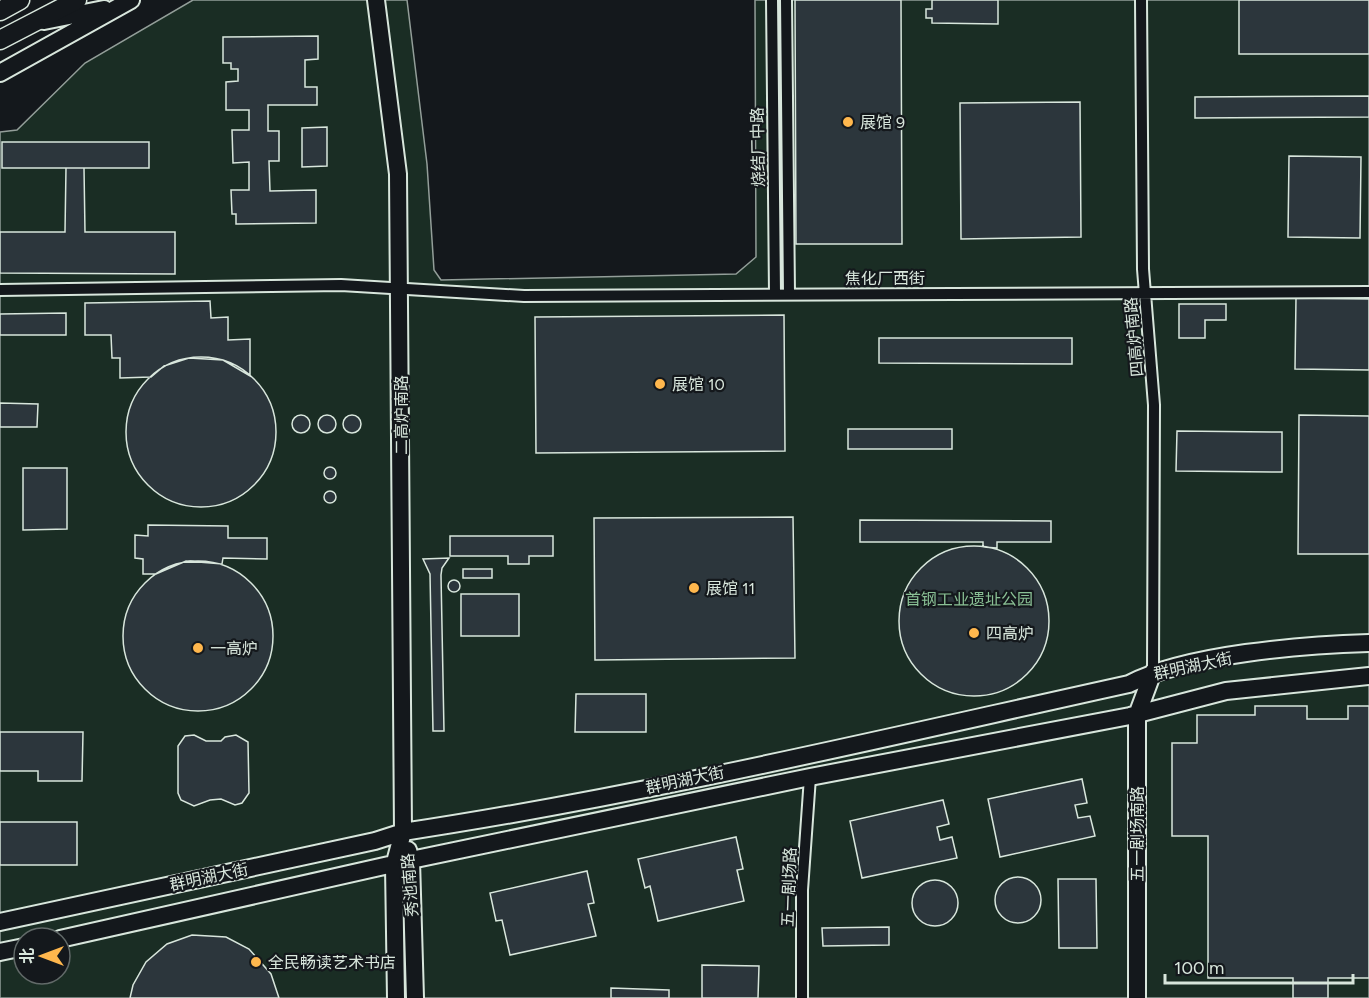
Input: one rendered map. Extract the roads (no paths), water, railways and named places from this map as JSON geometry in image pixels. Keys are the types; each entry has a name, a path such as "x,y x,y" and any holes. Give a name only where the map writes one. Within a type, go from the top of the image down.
{"main road":[{"path":"0,11 20,0"},
{"path":"0,40 77,0"},
{"name":"二高炉南路","path":"376,0 398,174 401,287 403,832"},
{"path":"38,22 126,3"},
{"path":"0,73 126,3"},
{"name":"群明湖大街","path":"0,922 375,841 403,832 592,800 821,752 1130,684 1153,672 1240,656 1327,645 1369,643"},
{"name":"五一剧场南路","path":"1137,998 1137,715 1153,672"},
{"name":"群明湖大街","path":"72,936 394,866 411,860 810,777 982,747 1137,715 1226,691 1369,676"},
{"name":"秀池南路","path":"403,832 411,860 415,998"},
{"name":"秀池南路","path":"396,998 394,866 403,832"}],"street":[{"name":"烧结厂中路","path":"772,0 775,294"},
{"name":"烧结厂中路","path":"786,0 789,294"},
{"name":"四高炉南路","path":"1141,0 1145,295 1154,405 1153,672"},
{"name":"焦化厂西街","path":"0,290 212,286 401,287 524,296 1145,295 1369,292"},
{"name":"五一剧场路","path":"802,998 802,890 810,777"}],"place":[{"name":"展馆 9","path":"848,122"},
{"name":"展馆 10","path":"660,384"},
{"name":"展馆 11","path":"694,588"},
{"name":"四高炉","path":"974,633"},
{"name":"一高炉","path":"198,648"},
{"name":"全民畅读艺术书店","path":"256,962"}],"park label":[{"name":"首钢工业遗址公园","path":"969,599"}]}
